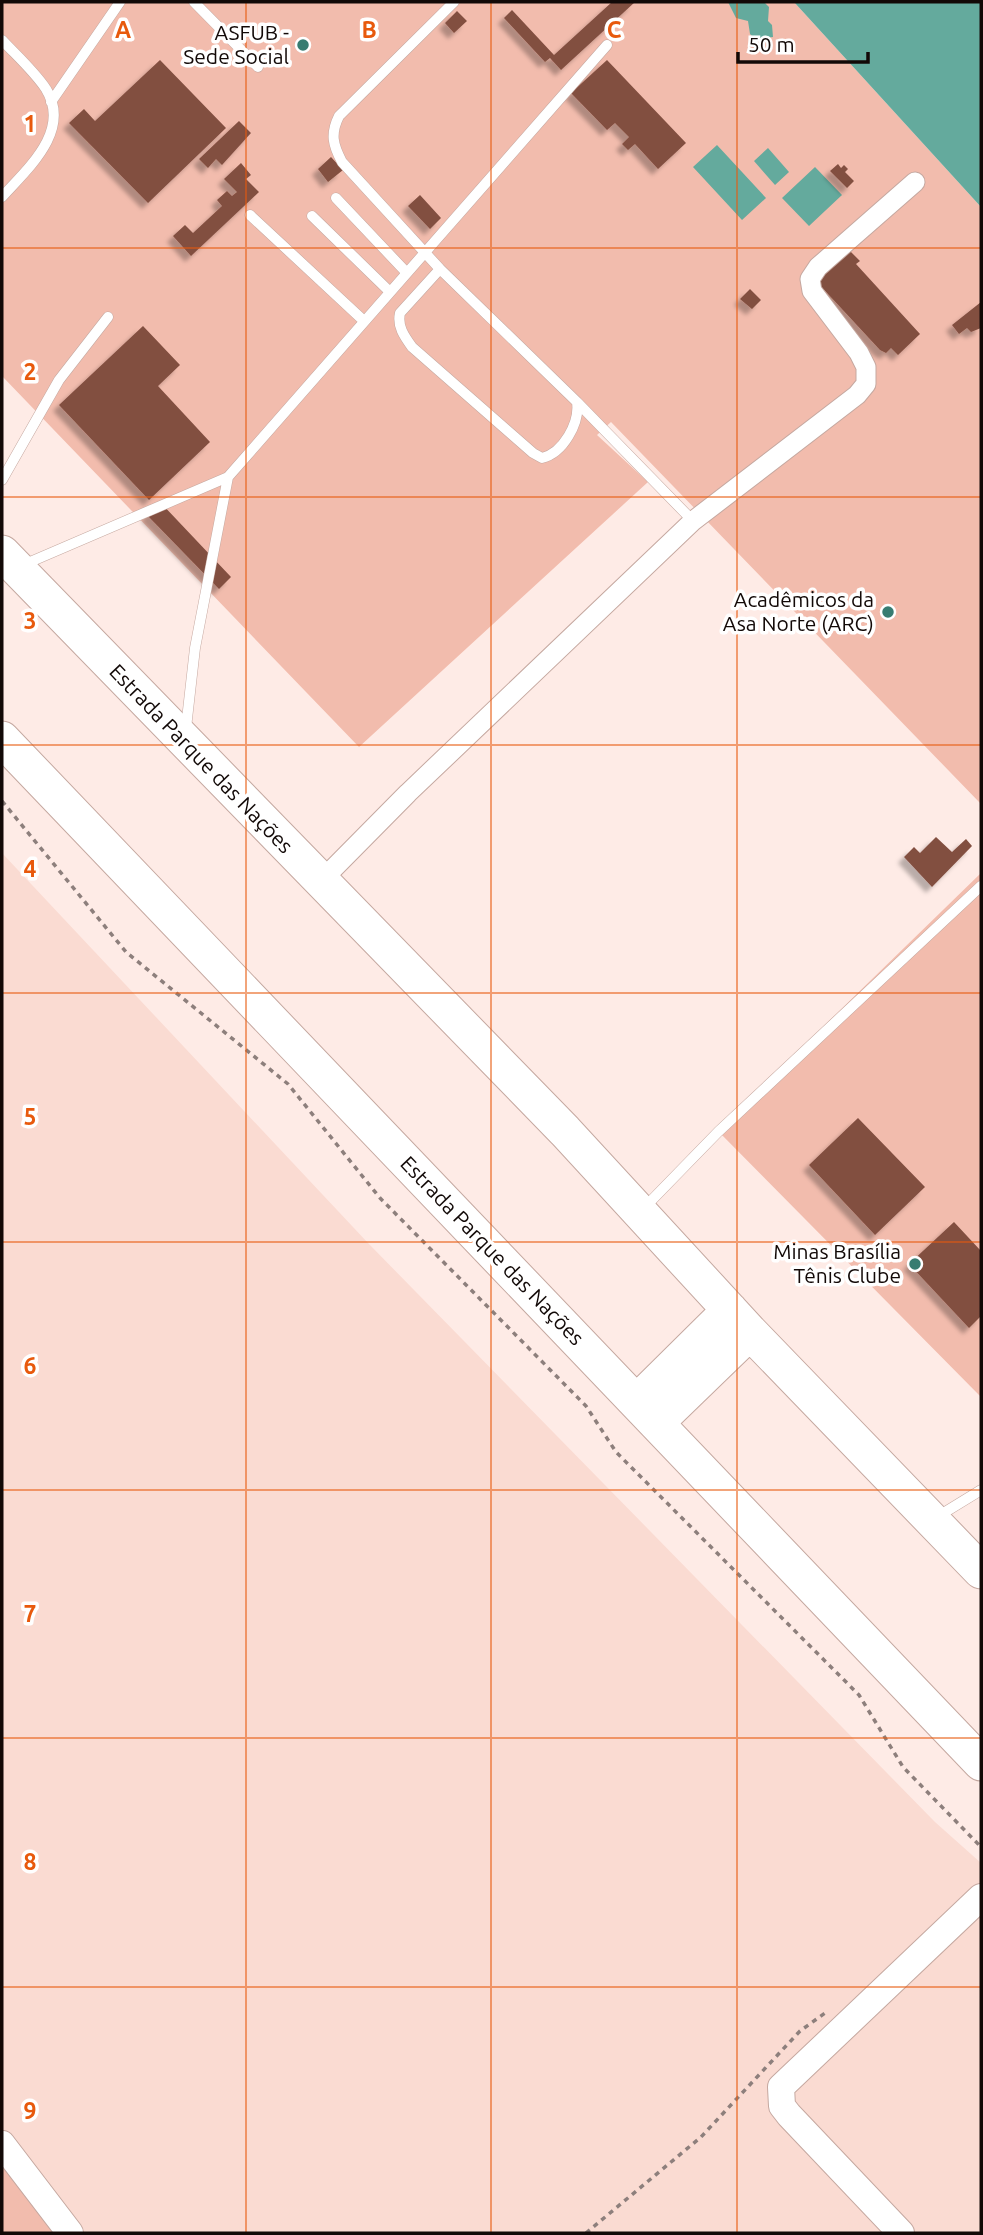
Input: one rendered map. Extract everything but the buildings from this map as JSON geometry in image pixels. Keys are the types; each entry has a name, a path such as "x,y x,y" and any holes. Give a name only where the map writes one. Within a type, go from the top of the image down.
{"highway":[{"name":"Estrada Parque das Nações","path":"9,560 565,1131 740,1321 979,1565"},
{"name":"Estrada Parque das Nações","path":"2,739 981,1763"},
{"path":"646,1413 740,1321"}],"street":[{"path":"320,882 417,784 693,521 858,395 866,384 862,360 812,291 810,279 818,267 915,181"},
{"path":"901,2233 805,2135 782,2106 781,2087 787,2078 981,1897"},
{"path":"2,2144 70,2233"}],"lane":[{"path":"51,102 120,2"},
{"path":"194,2 258,67"},
{"path":"454,2 339,116 332,136 342,162 440,268 577,402 693,521"},
{"path":"2,40 46,89 51,102 53,121 44,148 2,197"},
{"path":"9,560 228,477 607,45"},
{"path":"336,198 406,272"},
{"path":"250,215 364,321"},
{"path":"312,216 389,291"},
{"path":"440,268 400,313 398,321 403,335 412,346 537,456 553,454 570,431 577,415 577,402"},
{"path":"2,480 60,380 108,317"},
{"path":"186,742 190,677 228,477"},
{"path":"639,1212 718,1132 981,886"},
{"path":"932,1520 977,1493 981,1505"}],"path":[{"path":"2,801 126,952 288,1084 380,1198 586,1406 616,1451 859,1695 903,1767 981,1847"},
{"path":"586,2233 701,2137 800,2031 841,2003 862,2009"}],"shaded area":[{"path":"2,2 794,2 981,207 981,804 611,422 597,435 648,482 359,747 2,376"},
{"path":"2,853 368,1243 935,1822 981,1863 981,2233 2,2233"},
{"name":"Minas Brasília Tênis Clube","path":"981,873 981,1397 717,1130"},
{"path":"2,2164 53,2233 2,2233"}],"water":[{"path":"728,2 764,2 769,7 768,21 772,25 773,37 755,39 750,34 748,21 736,18"},
{"path":"794,2 981,2 981,207"},
{"path":"717,145 766,198 742,220 693,167"},
{"path":"768,148 789,172 775,185 754,161"},
{"path":"815,167 842,195 809,226 782,198"}],"place":[{"name":"ASFUB - Sede Social","path":"303,45"},
{"name":"Acadêmicos da Asa Norte (ARC)","path":"888,612"},
{"name":"Minas Brasília Tênis Clube","path":"915,1264"}]}
